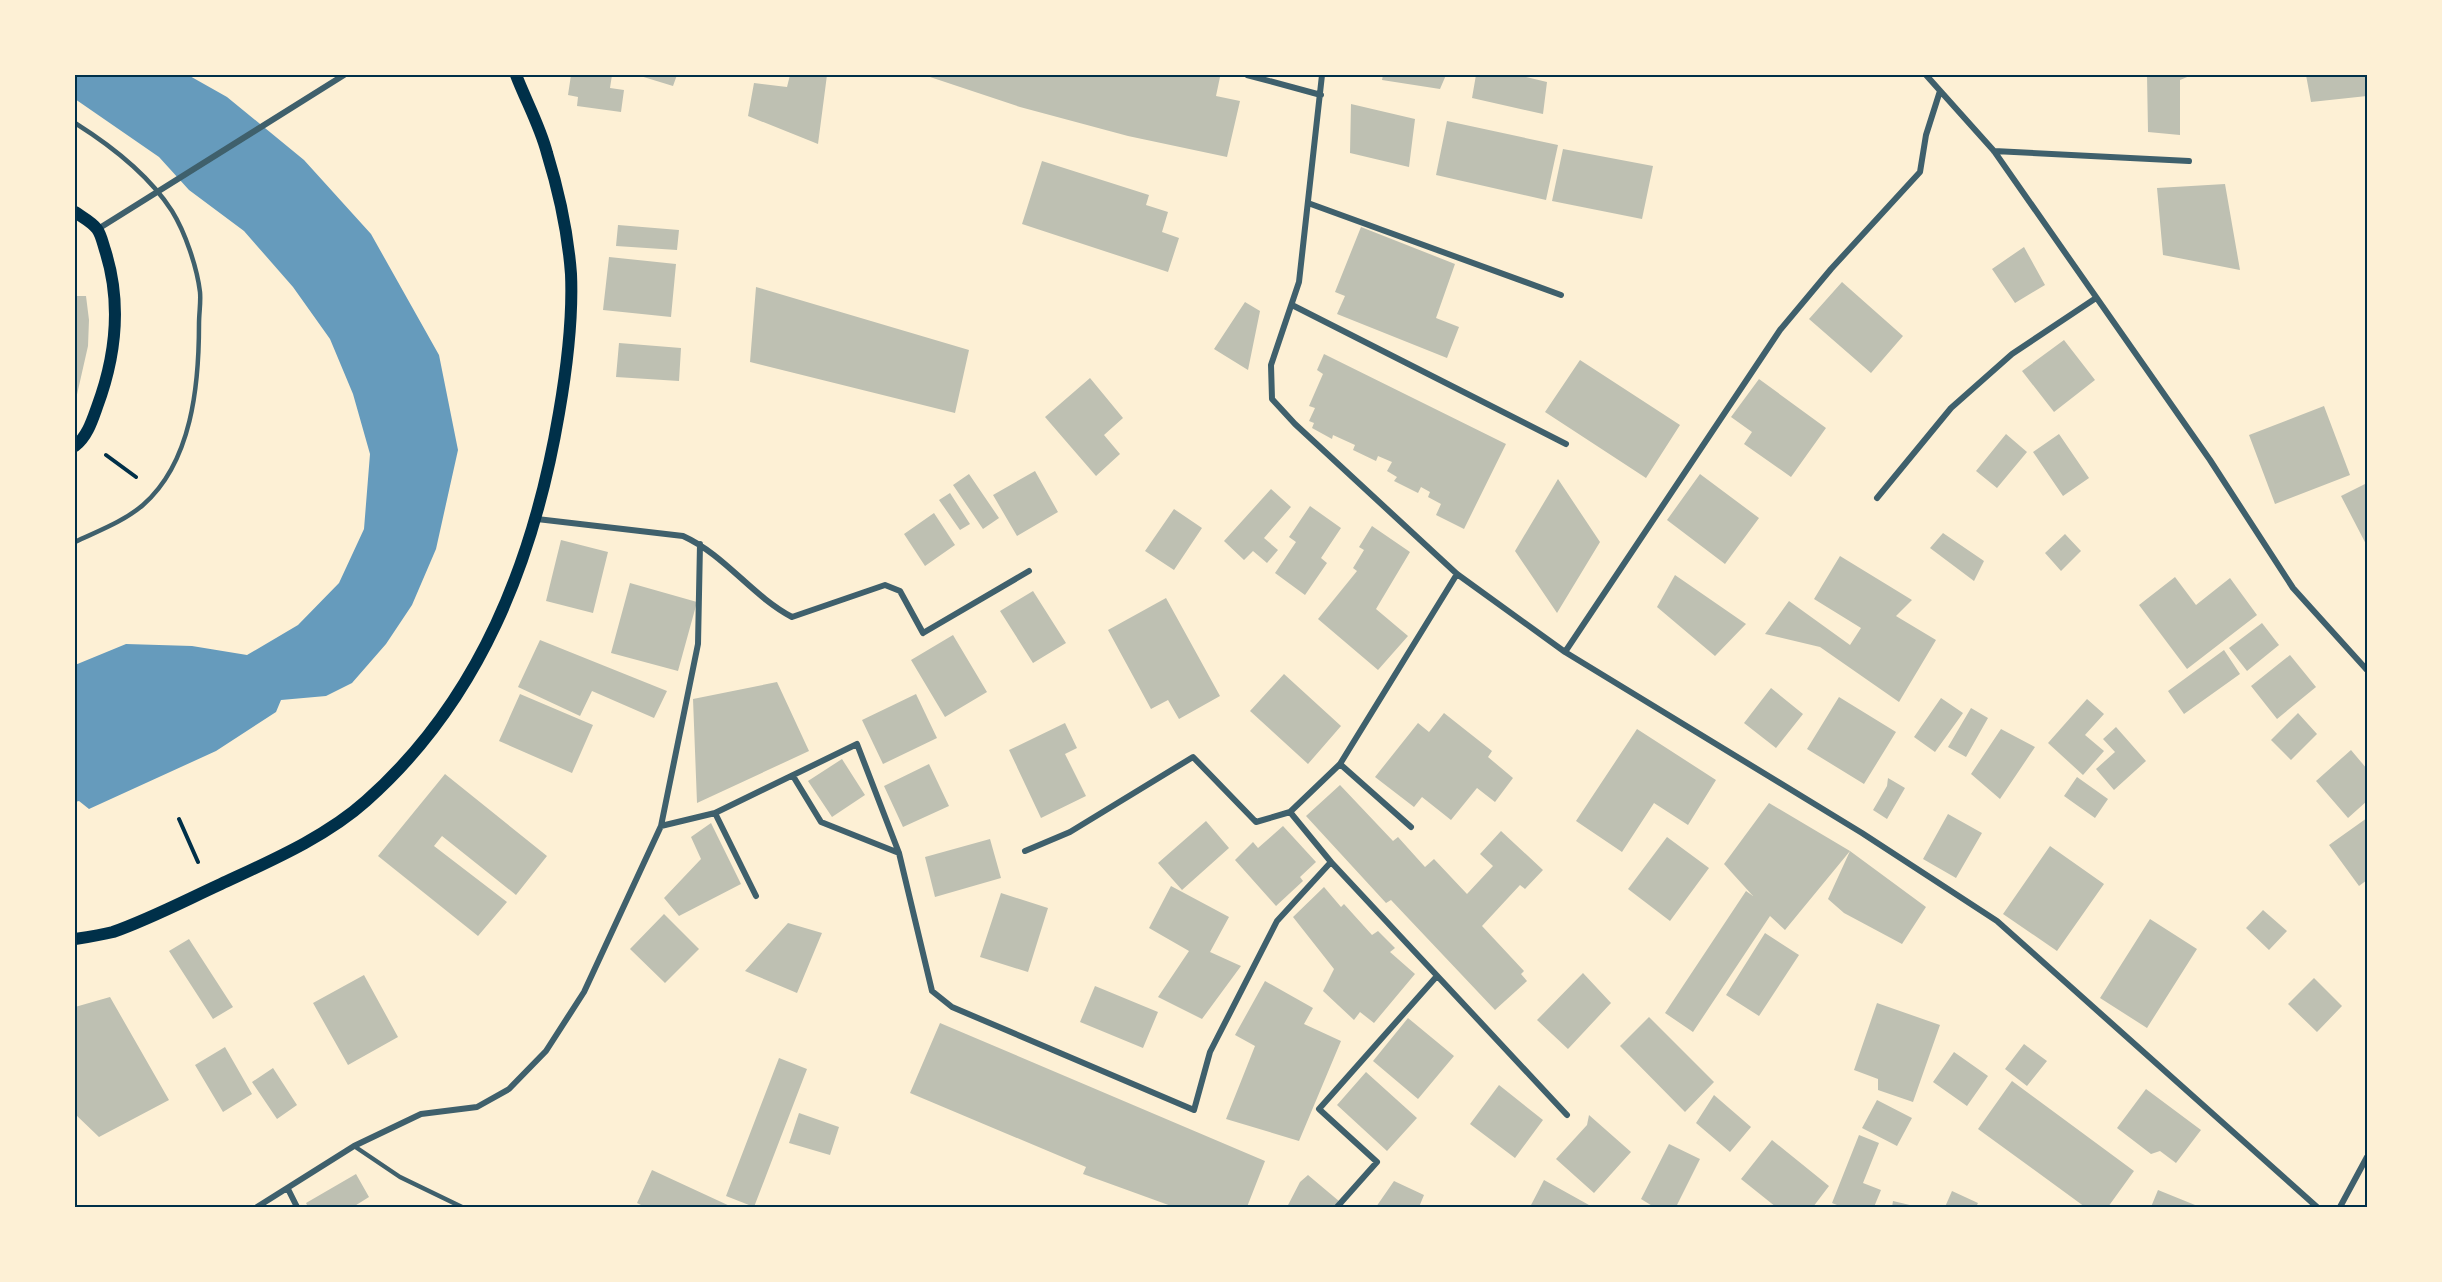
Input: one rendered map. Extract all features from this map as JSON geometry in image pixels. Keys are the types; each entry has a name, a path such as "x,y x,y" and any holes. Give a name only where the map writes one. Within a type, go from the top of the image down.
{"main road":[{"path":"75,939 112,932 210,889 312,839 364,803 416,753 452,704 484,650 514,585 537,519 552,457 570,340 571,273 562,215 547,151 516,75"},
{"path":"75,212 98,229 108,261 116,304 115,345 107,381 93,418 78,443"}],"street":[{"path":"98,229 345,75"},
{"path":"1246,75 1321,95"},
{"path":"1322,75 1299,282 1271,365 1272,399 1295,424 1457,574 1565,652 1852,827 1996,921 2317,1207"},
{"path":"1926,75 1994,152 2210,460 2294,588 2367,670"},
{"path":"1565,652 1780,330 1831,269 1920,172 1926,135 1940,92"},
{"path":"1994,152 2189,161"},
{"path":"1308,202 1561,295"},
{"path":"1877,498 1951,408 2012,354 2096,298"},
{"path":"1292,305 1566,444"},
{"path":"537,519 683,536 700,544 774,608 792,617 885,585 900,591 923,633 1029,571"},
{"path":"257,1207 354,1146 421,1114 477,1107 509,1089 546,1051 584,992 661,826 698,644 700,544"},
{"path":"1025,851 1070,832 1193,757 1256,822 1290,812 1340,764 1457,574"},
{"path":"661,826 715,813 857,744 899,854 932,991 952,1007 1194,1110 1210,1053 1277,921 1331,862"},
{"path":"1340,764 1411,827"},
{"path":"793,776 821,822 899,854"},
{"path":"1290,812 1331,862 1567,1115"},
{"path":"715,813 756,897"},
{"path":"1337,1207 1377,1162 1319,1109 1437,976"},
{"path":"2340,1207 2367,1157"},
{"path":"288,1189 297,1207"}],"lane":[{"path":"75,123 134,168 158,191 173,212 190,254 200,292 199,350 192,408 179,453 162,482 143,505 118,521 75,542"},
{"path":"354,1146 400,1177 462,1207"}],"path":[{"path":"78,443 107,456 155,491"},
{"path":"179,819 210,889"}],"water":[{"path":"75,75 188,75 227,97 304,160 371,234 439,355 458,450 436,549 412,605 386,644 352,683 326,696 281,700 276,712 216,751 89,809 79,801 75,802 75,665 126,644 192,646 247,655 298,625 339,583 364,529 370,454 353,394 330,339 293,287 244,231 189,190 159,157 75,99"}],"building":[{"path":"571,75 612,75 610,88 624,90 621,112 577,106 578,97 568,95"},
{"path":"637,75 677,75 673,86"},
{"path":"790,75 827,75 818,144 748,116 754,83 787,87"},
{"path":"924,75 1213,75 1220,77 1216,96 1240,101 1227,157 1128,136 1020,107"},
{"path":"1383,75 1446,75 1440,89 1382,80"},
{"path":"1476,75 1518,75 1547,82 1543,114 1472,98"},
{"path":"2147,75 2192,75 2180,80 2180,135 2148,132"},
{"path":"2306,75 2367,75 2367,96 2311,102"},
{"path":"1351,104 1415,119 1409,167 1350,153"},
{"path":"1447,121 1558,145 1546,200 1436,175"},
{"path":"1563,149 1653,166 1642,219 1552,201"},
{"path":"1042,161 1149,195 1146,205 1168,212 1162,232 1179,238 1168,272 1022,224"},
{"path":"2225,184 2240,270 2163,255 2157,188"},
{"path":"618,225 679,230 677,250 616,246"},
{"path":"1361,227 1455,264 1436,318 1459,327 1447,358 1337,314 1345,296 1335,292"},
{"path":"2024,247 2045,285 2015,303 1992,269"},
{"path":"609,257 676,264 671,317 603,310"},
{"path":"1842,282 1903,336 1871,373 1809,319"},
{"path":"756,287 969,350 955,413 750,362"},
{"path":"75,296 86,296 89,320 88,346 76,399"},
{"path":"1245,302 1260,311 1248,370 1214,349"},
{"path":"2064,340 2095,380 2054,412 2022,371"},
{"path":"619,343 681,348 679,381 616,377"},
{"path":"1324,354 1506,444 1464,529 1436,515 1441,504 1428,497 1430,492 1421,487 1418,493 1394,481 1397,477 1387,471 1392,462 1378,456 1376,461 1353,450 1355,445 1333,435 1332,439 1312,428 1314,423 1309,421 1315,408 1309,406 1323,374 1317,370"},
{"path":"1580,360 1680,425 1646,478 1545,412"},
{"path":"1090,378 1123,418 1104,435 1120,454 1096,476 1045,417"},
{"path":"1759,379 1826,428 1791,477 1744,444 1752,432 1731,417"},
{"path":"2324,406 2350,475 2275,504 2249,435"},
{"path":"2006,434 2027,452 1997,488 1976,471"},
{"path":"2059,434 2089,478 2063,496 2033,452"},
{"path":"1035,471 1058,512 1017,536 993,495"},
{"path":"969,474 999,518 983,529 953,485"},
{"path":"1700,474 1759,518 1725,564 1667,520"},
{"path":"1558,479 1600,542 1557,613 1515,551"},
{"path":"2367,483 2367,546 2341,496"},
{"path":"1271,489 1291,507 1264,538 1278,550 1267,563 1253,551 1244,560 1224,541"},
{"path":"950,493 970,524 960,530 939,500"},
{"path":"1310,506 1341,528 1321,558 1327,563 1305,595 1275,573 1296,542 1289,537"},
{"path":"1174,509 1202,528 1174,570 1145,551"},
{"path":"934,513 955,545 925,566 904,534"},
{"path":"1372,526 1410,552 1376,609 1408,636 1378,670 1318,619 1357,571 1353,568 1364,550 1359,547"},
{"path":"1943,533 1984,561 1974,581 1930,548"},
{"path":"2065,534 2081,551 2061,571 2045,553"},
{"path":"561,540 608,552 593,613 546,601"},
{"path":"1840,556 1912,600 1896,616 1936,640 1899,702 1820,647 1765,634 1789,601 1850,645 1861,628 1814,599"},
{"path":"1675,575 1746,624 1715,656 1657,607"},
{"path":"2175,577 2196,605 2230,578 2257,615 2187,669 2139,605"},
{"path":"630,583 697,602 678,671 611,653"},
{"path":"1033,591 1066,643 1033,663 1000,611"},
{"path":"1166,598 1220,696 1179,719 1168,700 1151,709 1108,630"},
{"path":"2262,623 2279,645 2247,671 2229,648"},
{"path":"953,635 987,692 945,717 911,660"},
{"path":"540,640 667,691 654,718 592,691 580,716 518,687"},
{"path":"2224,650 2240,674 2184,714 2168,691"},
{"path":"2290,655 2316,687 2277,719 2251,686"},
{"path":"1284,674 1341,726 1308,764 1250,711"},
{"path":"777,682 809,751 697,803 693,699"},
{"path":"1771,688 1803,714 1776,748 1744,723"},
{"path":"520,694 593,725 572,773 499,741"},
{"path":"916,694 937,738 883,764 862,720"},
{"path":"1839,697 1896,732 1864,784 1807,749"},
{"path":"1941,698 1963,713 1935,752 1914,737"},
{"path":"2087,699 2104,714 2085,735 2104,751 2083,775 2048,743"},
{"path":"1971,708 1988,718 1966,757 1948,747"},
{"path":"1444,713 1492,751 1488,757 1513,778 1495,802 1477,788 1451,820 1422,797 1414,807 1375,777 1418,723 1429,732"},
{"path":"2298,713 2317,734 2291,760 2271,740"},
{"path":"1065,723 1077,748 1065,754 1086,796 1041,818 1009,750"},
{"path":"2116,727 2146,761 2114,790 2096,769 2115,752 2103,739"},
{"path":"1637,729 1716,780 1688,825 1654,803 1622,852 1576,821"},
{"path":"2001,729 2035,747 2000,799 1971,774"},
{"path":"2351,750 2367,769 2367,801 2348,818 2316,781"},
{"path":"842,759 865,795 832,817 808,781"},
{"path":"929,764 949,806 903,827 884,786"},
{"path":"445,774 547,856 516,895 442,836 434,846 507,902 478,936 378,856"},
{"path":"2077,777 2108,799 2095,818 2064,796"},
{"path":"1888,778 1905,788 1887,819 1873,810 1887,786"},
{"path":"1340,785 1393,841 1398,837 1425,867 1434,859 1467,894 1493,866 1480,854 1501,831 1543,870 1525,889 1520,885 1482,926 1524,971 1521,974 1527,981 1495,1010 1391,900 1386,903 1306,816"},
{"path":"1769,803 1850,851 1785,930 1770,916 1693,1032 1665,1013 1746,891 1753,896 1724,864"},
{"path":"1948,814 1982,833 1956,878 1923,859"},
{"path":"2367,818 2367,880 2359,886 2329,845"},
{"path":"1206,821 1229,848 1182,890 1158,863"},
{"path":"711,823 741,884 679,916 664,898 701,859 691,837"},
{"path":"1283,826 1316,862 1300,877 1303,881 1276,906 1235,860 1253,842 1258,848"},
{"path":"1667,837 1709,868 1670,921 1628,889"},
{"path":"990,839 1001,878 935,897 925,857"},
{"path":"2050,846 2104,884 2057,951 2003,914"},
{"path":"1850,851 1926,907 1902,944 1844,913 1828,899"},
{"path":"1171,886 1229,917 1210,952 1241,966 1202,1019 1158,997 1189,951 1149,928"},
{"path":"1324,887 1341,907 1344,904 1372,935 1378,931 1395,948 1390,952 1415,974 1374,1023 1360,1012 1354,1020 1323,991 1334,969 1293,917"},
{"path":"1001,893 1048,908 1028,972 980,957"},
{"path":"2263,910 2287,931 2269,950 2246,928"},
{"path":"664,914 699,949 665,983 630,949"},
{"path":"2150,919 2197,949 2147,1028 2100,998"},
{"path":"788,923 822,933 797,993 745,971"},
{"path":"1765,933 1799,955 1759,1016 1726,995"},
{"path":"189,939 233,1007 213,1019 169,951"},
{"path":"1583,973 1611,1003 1568,1049 1537,1020"},
{"path":"364,975 398,1037 348,1065 313,1003"},
{"path":"2314,978 2342,1006 2317,1032 2288,1004"},
{"path":"1265,981 1313,1008 1304,1024 1341,1041 1299,1141 1226,1119 1255,1046 1235,1035"},
{"path":"1095,986 1158,1012 1143,1048 1080,1022"},
{"path":"110,997 169,1100 99,1137 75,1114 75,1007"},
{"path":"1877,1003 1940,1025 1913,1102 1878,1090 1878,1079 1854,1070"},
{"path":"1649,1017 1714,1082 1685,1112 1620,1046"},
{"path":"1408,1018 1454,1056 1418,1099 1373,1061"},
{"path":"940,1023 1265,1161 1247,1207 1174,1207 1083,1174 1086,1167 910,1093"},
{"path":"2024,1044 2047,1061 2027,1086 2005,1069"},
{"path":"225,1047 252,1094 223,1112 195,1065"},
{"path":"1954,1052 1988,1076 1967,1106 1933,1082"},
{"path":"779,1058 807,1069 754,1207 726,1196"},
{"path":"273,1068 297,1105 277,1119 252,1082"},
{"path":"1366,1072 1417,1118 1387,1151 1337,1105"},
{"path":"2012,1081 2134,1171 2108,1207 2085,1207 1978,1129"},
{"path":"1499,1085 1543,1120 1515,1158 1470,1124"},
{"path":"2146,1089 2201,1130 2176,1163 2160,1151 2151,1154 2117,1128"},
{"path":"1714,1095 1751,1127 1730,1152 1696,1123"},
{"path":"1877,1100 1912,1118 1897,1146 1862,1128"},
{"path":"799,1113 839,1127 830,1155 789,1143"},
{"path":"1589,1115 1631,1152 1594,1193 1556,1159 1587,1125"},
{"path":"1859,1135 1879,1143 1863,1183 1881,1190 1874,1207 1842,1207 1832,1203"},
{"path":"1772,1140 1829,1186 1813,1207 1776,1207 1741,1179"},
{"path":"1669,1144 1700,1159 1676,1207 1654,1207 1641,1199"},
{"path":"652,1170 732,1207 645,1207 637,1203"},
{"path":"356,1174 369,1197 353,1207 308,1207 306,1203"},
{"path":"1308,1175 1346,1207 1287,1207 1300,1182"},
{"path":"1544,1180 1589,1205 1588,1207 1530,1207"},
{"path":"1394,1181 1424,1195 1419,1207 1376,1207"},
{"path":"2158,1190 2200,1207 2151,1207"},
{"path":"1952,1191 1978,1203 1976,1207 1945,1207"},
{"path":"1893,1201 1914,1206 1914,1207 1892,1207"}]}
